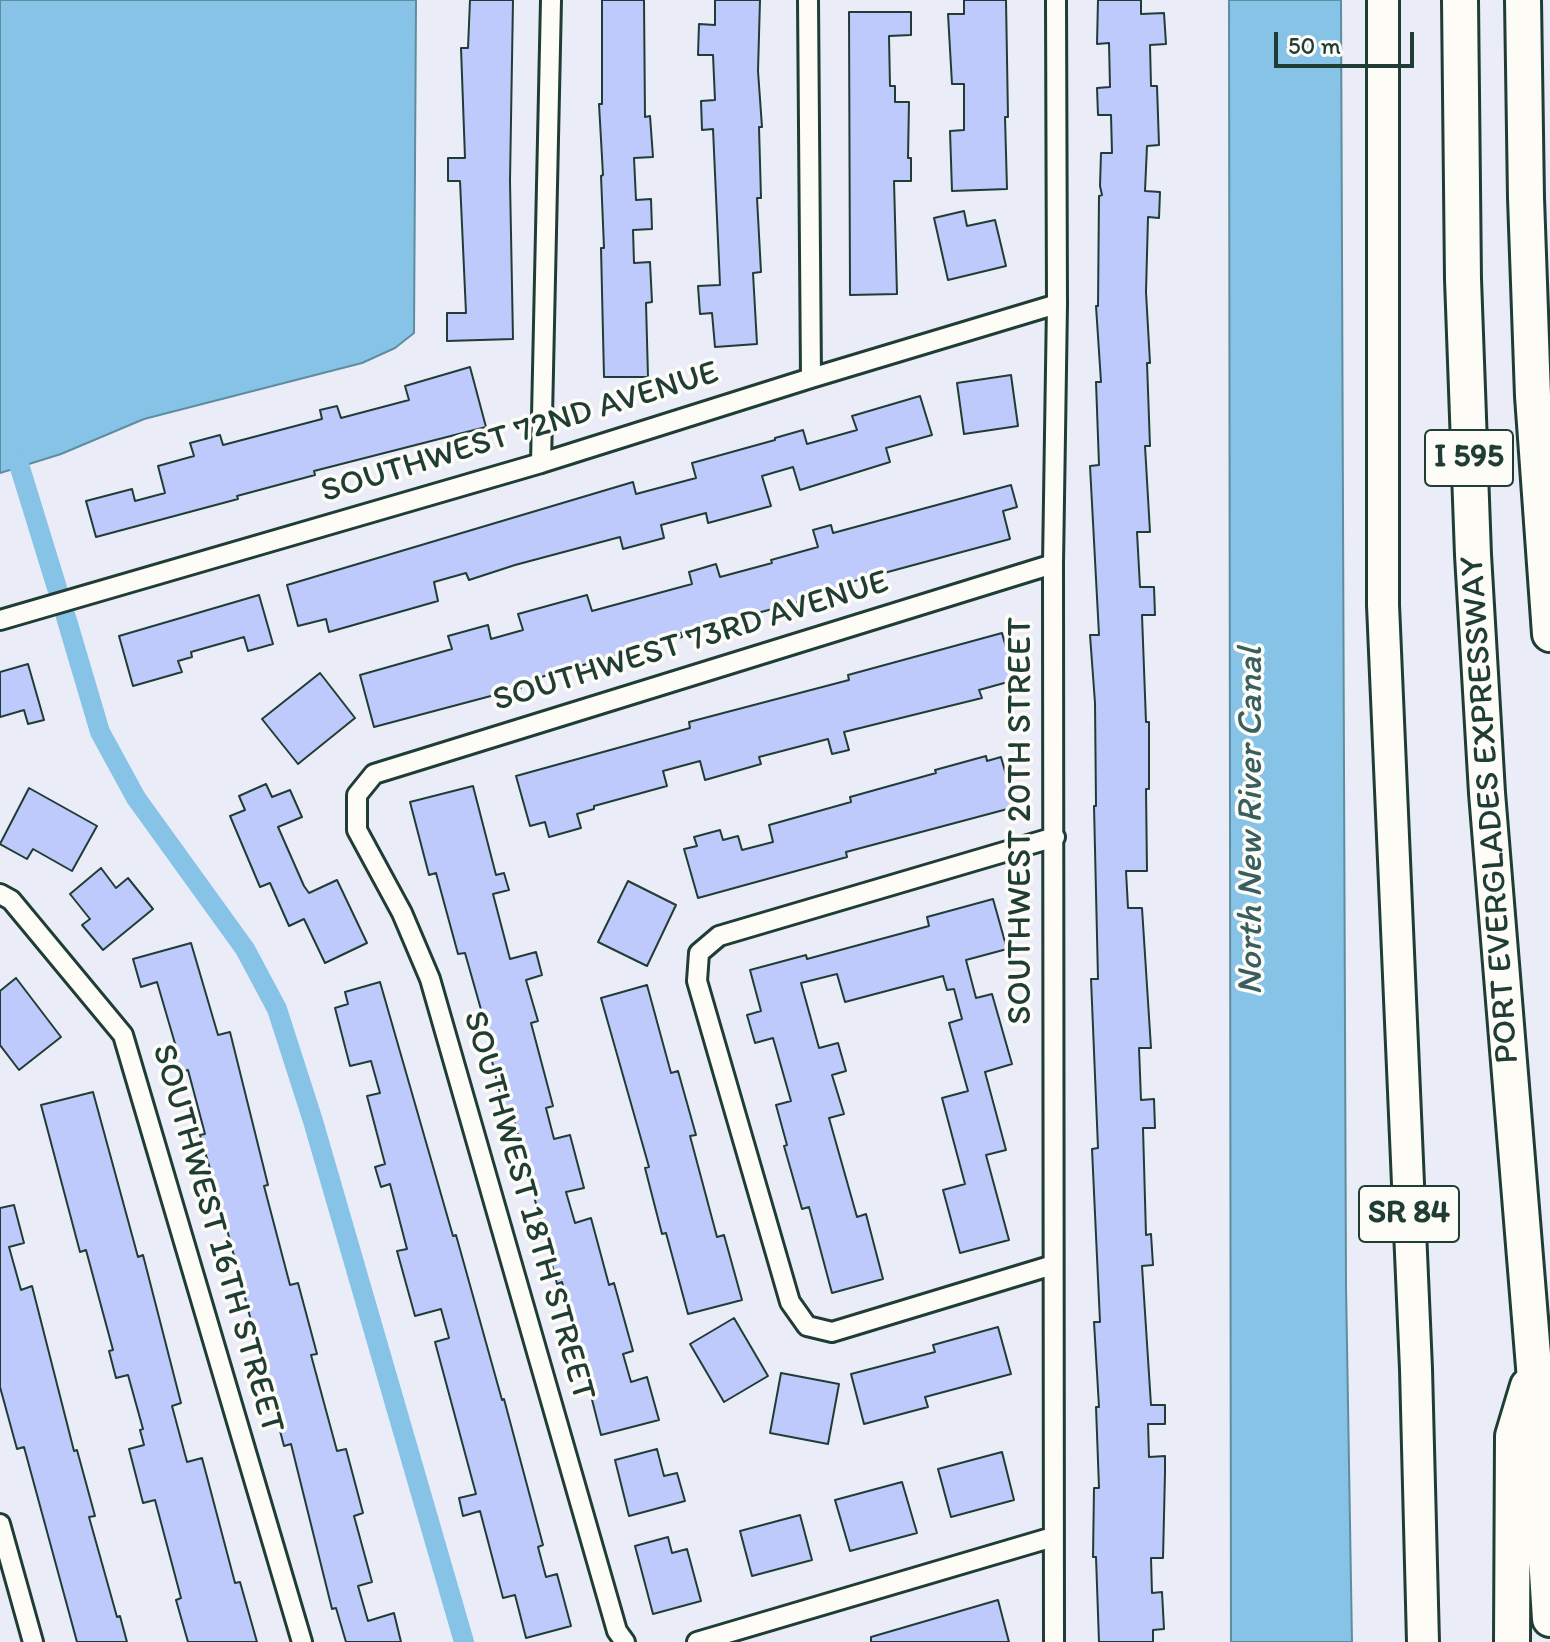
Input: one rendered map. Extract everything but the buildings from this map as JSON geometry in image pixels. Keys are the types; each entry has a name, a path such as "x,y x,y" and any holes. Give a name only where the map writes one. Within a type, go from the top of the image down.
{"highway":[{"name":"PORT EVERGLADES EXPRESSWAY","path":"1460,0 1463,279 1473,555 1487,793 1534,1367 1550,1619"},
{"path":"1523,0 1533,396 1550,634"},
{"path":"1512,1642 1513,1436 1534,1367"}],"main road":[{"name":"SR 84","path":"1383,0 1383,605 1415,1354 1423,1642"}],"street":[{"path":"541,463 551,0"},
{"path":"808,0 811,378"},
{"name":"SOUTHWEST 20TH STREET","path":"1054,1642 1056,0"},
{"name":"SOUTHWEST 72ND AVENUE","path":"0,620 541,463 1057,304"},
{"name":"SOUTHWEST 73RD AVENUE","path":"357,795 374,774 1053,564"},
{"name":"SOUTHWEST 18TH STREET","path":"357,795 357,830 402,913 430,979 617,1631 625,1642"},
{"path":"1053,1265 832,1332 807,1326 790,1302 697,981 699,953 719,936 1055,837"},
{"name":"SOUTHWEST 16TH STREET","path":"0,894 11,900 123,1035 302,1642"},
{"path":"0,1524 33,1642"},
{"path":"697,1642 1053,1537"}],"water":[{"path":"0,0 416,0 414,333 395,348 362,363 144,419 61,454 0,473"},
{"name":"North New River Canal","path":"1229,0 1341,0 1346,1285 1352,1642 1231,1642"}],"waterway":[{"path":"17,458 57,588"},
{"path":"66,617 100,732 136,798 245,949 277,1009 313,1121 464,1642"}]}
